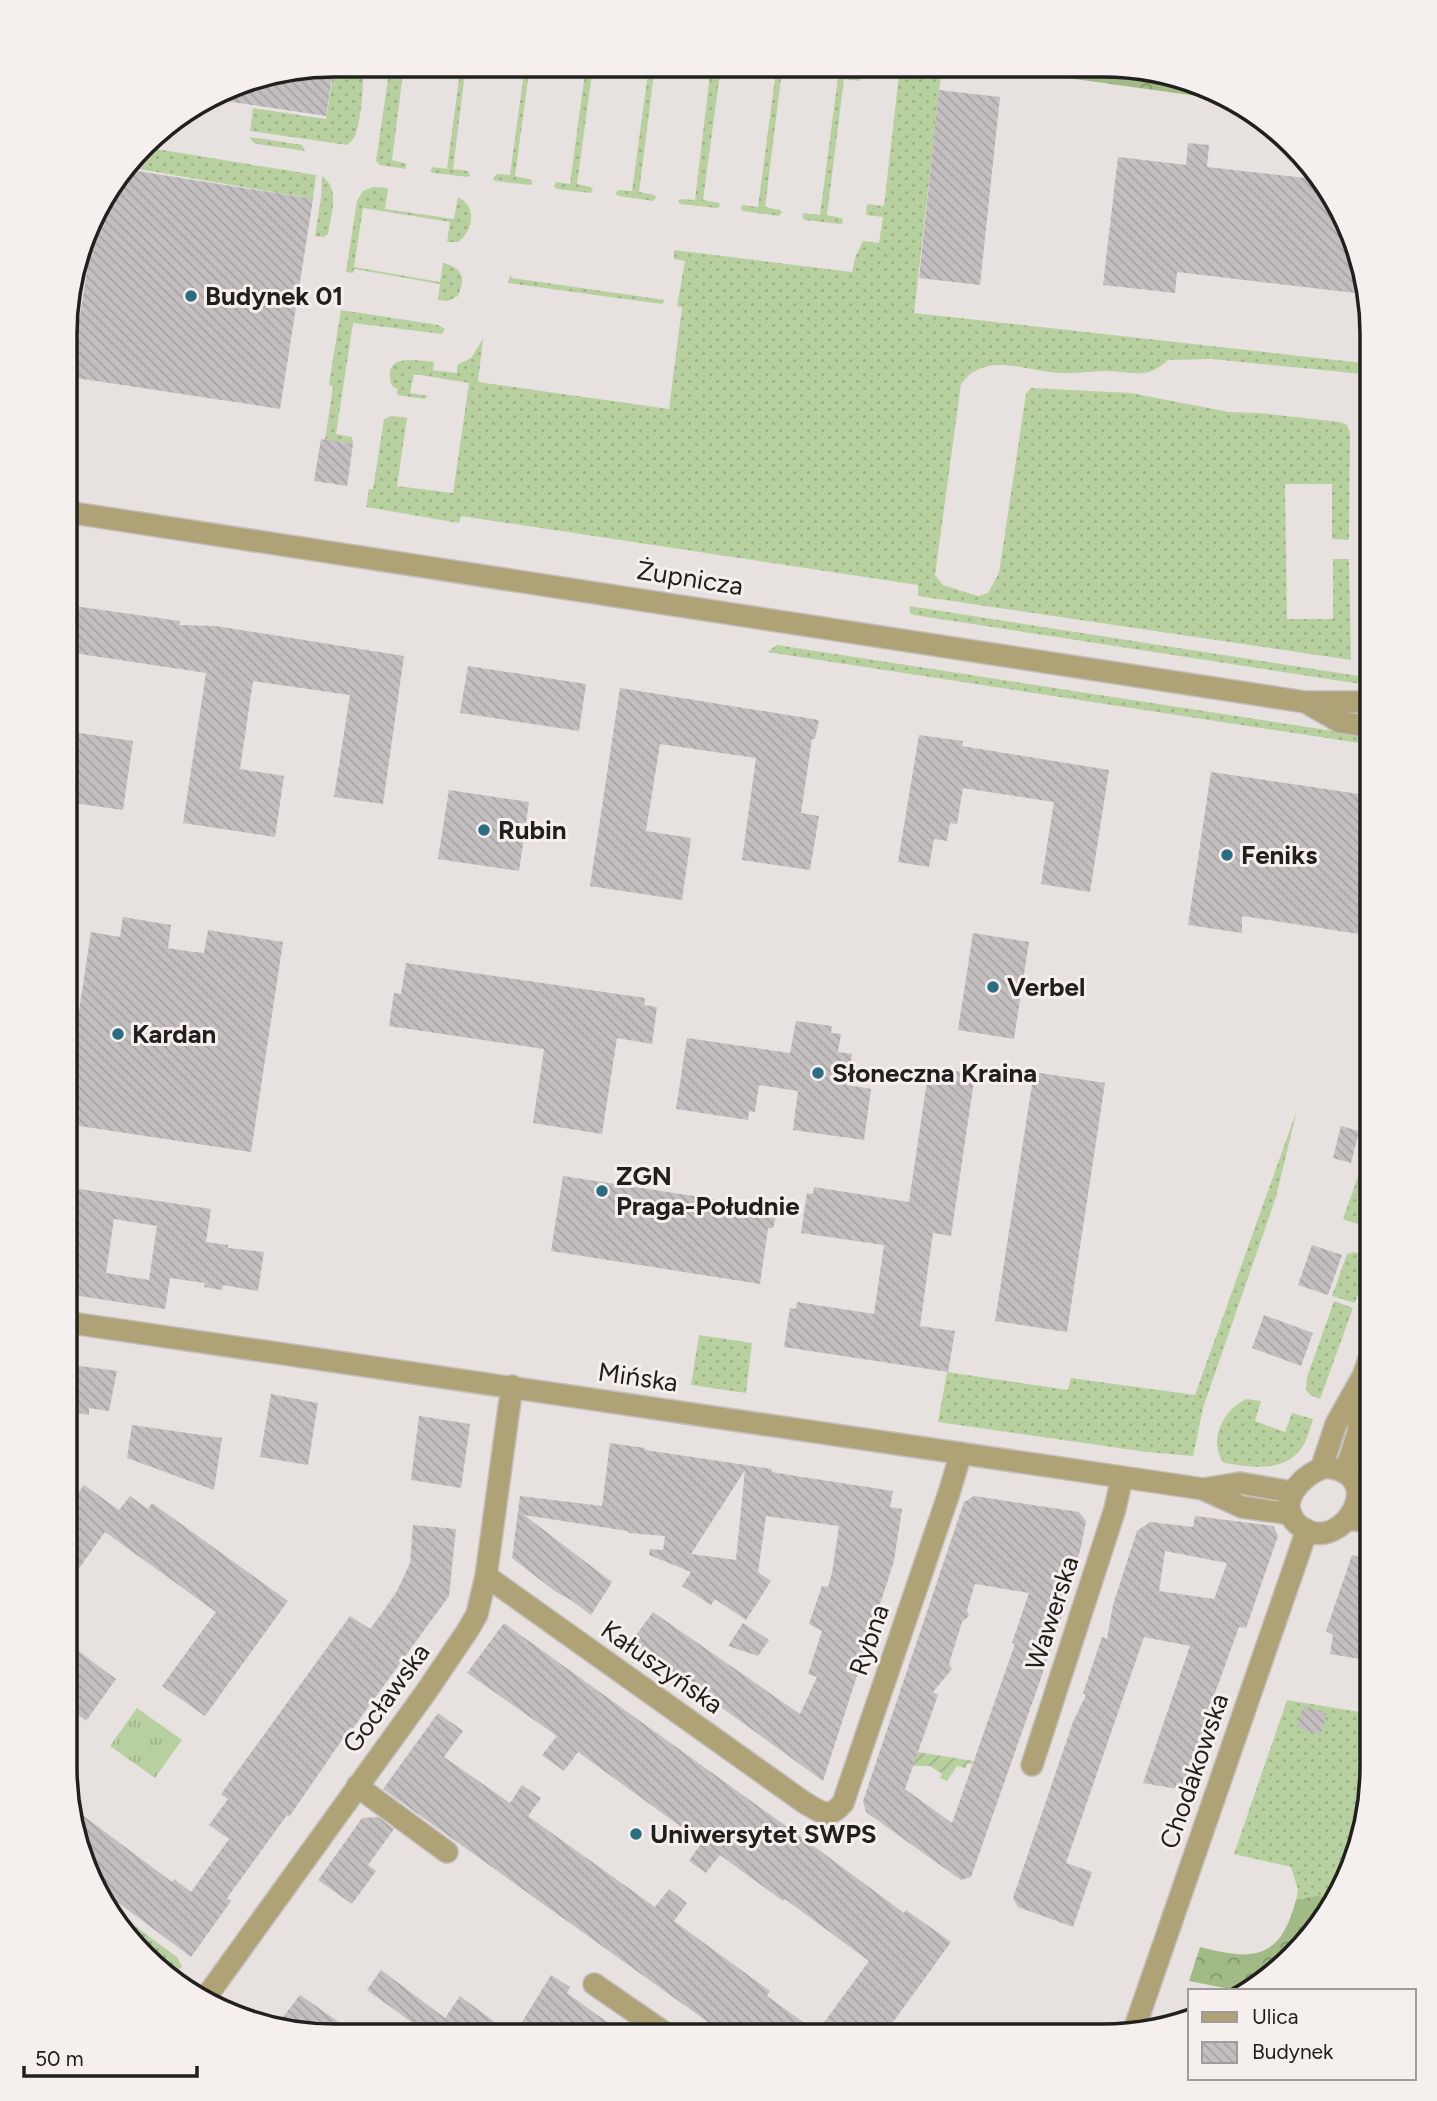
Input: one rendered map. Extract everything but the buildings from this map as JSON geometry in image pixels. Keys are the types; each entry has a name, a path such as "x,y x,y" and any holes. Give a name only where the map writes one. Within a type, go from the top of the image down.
{"street":[{"name":"Żupnicza","path":"77,514 1305,702 1360,702"},
{"name":"Żupnicza","path":"1305,702 1340,722 1360,725"},
{"name":"Mińska","path":"77,1324 1122,1476 1203,1489 1242,1507 1291,1514"},
{"path":"1321,1469 1336,1424 1360,1381"},
{"name":"Gocławska","path":"209,1992 477,1614 486,1576 512,1386"},
{"path":"1345,1473 1358,1433 1360,1410"},
{"name":"Rybna","path":"805,1803 827,1814 835,1812 843,1803 961,1453"},
{"path":"1360,1490 1353,1480 1336,1468 1321,1469 1307,1476 1292,1492 1289,1503 1297,1524 1317,1533 1328,1532 1348,1519 1360,1502"},
{"name":"Wawerska","path":"1032,1765 1115,1509 1122,1476"},
{"name":"Mińska","path":"1203,1489 1240,1483 1292,1492"},
{"path":"1348,1519 1360,1520"},
{"name":"Chodakowska","path":"1137,2022 1307,1530"},
{"name":"Kałuszyńska","path":"486,1576 805,1803"},
{"path":"357,1786 447,1852"},
{"path":"594,1984 652,2024"}],"green space":[{"path":"333,77 363,77 359,121 355,136 347,145 250,131 253,108 326,119"},
{"path":"388,77 402,77 392,160 407,164 405,169 381,166 376,161"},
{"path":"459,77 464,77 453,169 468,171 470,175 468,177 430,171 433,167 447,169"},
{"path":"523,77 528,77 515,176 532,180 532,184 495,181 493,178 497,174 510,175"},
{"path":"584,77 592,77 577,184 591,187 593,190 590,193 557,189 554,186 556,182 570,184"},
{"path":"648,77 654,77 639,192 655,195 656,198 653,201 619,196 615,193 619,190 632,191"},
{"path":"710,77 720,77 703,200 719,203 720,206 717,208 680,204 678,201 695,200"},
{"path":"775,77 781,77 765,207 782,212 779,216 743,211 740,208 743,205 758,207"},
{"path":"830,77 861,78 860,81 844,79 827,215 842,218 843,223 840,224 805,220 802,217 804,213 820,215 838,78"},
{"path":"899,77 941,77 914,313 1360,363 1360,374 1211,359 1168,360 1146,373 1063,373 995,365 971,373 961,384 935,575 943,585 978,596 988,593 999,573 1026,394 1031,388 1131,393 1229,412 1340,422 1347,425 1350,432 1349,540 1332,539 1332,484 1285,484 1287,619 1333,619 1333,559 1349,559 1351,660 918,596 918,585 461,516 459,523 366,507 369,489 373,489 384,419 392,416 407,418 397,486 453,493 469,383 414,374 410,393 428,396 424,399 397,395 390,375 395,363 409,360 434,362 433,370 457,373 457,365 471,358 483,339 478,382 669,409 682,307 677,306 685,261 674,259 674,250 852,272 863,241 879,243 883,217 866,215 867,204 884,206"},
{"path":"1061,77 1137,79 1201,96"},
{"path":"250,137 302,145 305,151 257,144"},
{"path":"155,149 316,175 313,199 137,169"},
{"path":"322,176 328,182 333,195 328,234 324,237 315,236"},
{"path":"373,187 388,188 385,209 454,219 458,197 471,212 470,225 458,242 447,242 450,222 363,208 354,267 440,282 443,263 455,268 461,275 462,284 458,296 448,301 438,300 440,284 354,269 353,273 346,272 357,201 363,191"},
{"path":"510,275 512,278 665,300 662,304 508,283"},
{"path":"341,310 438,325 445,329 442,334 353,323 336,434 352,437 353,444 325,440 333,387 329,384"},
{"path":"909,606 1360,676 1360,684 914,615 910,613"},
{"path":"777,645 1360,735 1360,743 767,652"},
{"path":"1297,1110 1276,1197 1203,1408 1193,1456 1147,1452 938,1422 947,1372 1068,1390 1071,1378 1195,1395"},
{"path":"1360,1170 1360,1225 1343,1219"},
{"path":"1355,1252 1360,1254 1360,1289 1355,1303 1332,1296 1347,1254"},
{"path":"1334,1301 1353,1308 1320,1399 1306,1390 1307,1377"},
{"path":"699,1335 752,1343 746,1393 691,1385"},
{"path":"1247,1399 1261,1401 1255,1421 1285,1432 1292,1413 1313,1419 1305,1443 1296,1455 1277,1465 1256,1467 1224,1463 1217,1445 1220,1426 1231,1410"},
{"path":"1287,1700 1360,1712 1358,1801 1346,1850 1325,1897 1296,1900 1298,1890 1291,1867 1234,1854"},
{"path":"137,1708 182,1740 155,1778 110,1746"},
{"path":"918,1752 973,1761 972,1764 967,1763 966,1768 957,1766 947,1781 940,1778 942,1774 930,1766 913,1766"},
{"path":"1325,1897 1296,1937 1260,1971 1234,1989 1189,1981 1200,1947 1250,1954 1273,1945 1282,1935 1296,1900"},
{"path":"127,1920 177,1957 182,1966 179,1970 152,1949"}],"place":[{"name":"Budynek 01","path":"191,296"},
{"name":"Rubin","path":"484,830"},
{"name":"Feniks","path":"1227,855"},
{"name":"Verbel","path":"993,987"},
{"name":"Kardan","path":"118,1034"},
{"name":"Słoneczna Kraina","path":"818,1073"},
{"name":"ZGN Praga-Południe","path":"602,1191"},
{"name":"Uniwersytet SWPS","path":"636,1834"}]}
